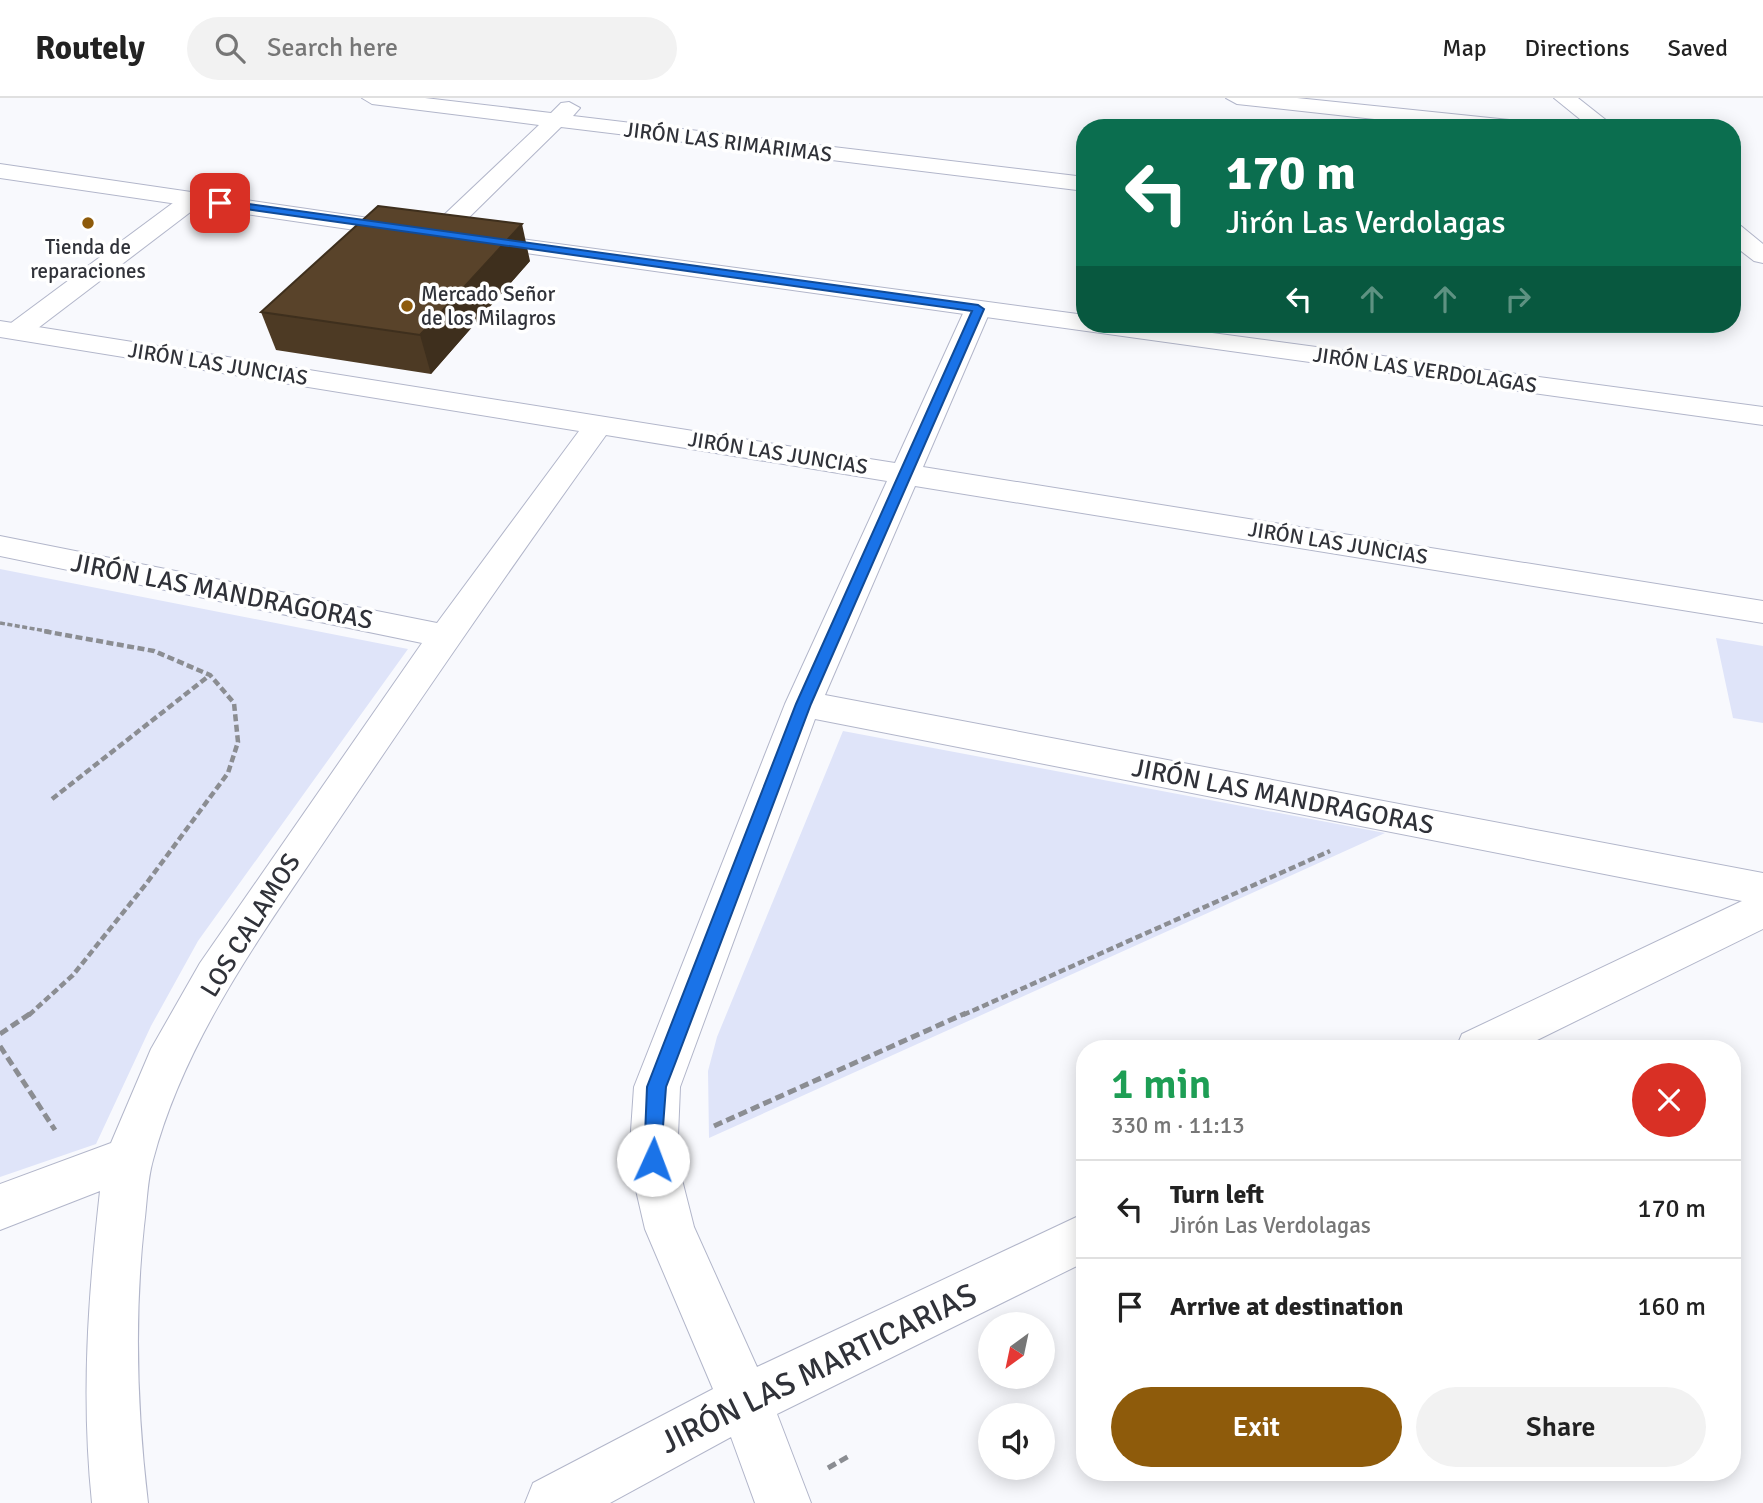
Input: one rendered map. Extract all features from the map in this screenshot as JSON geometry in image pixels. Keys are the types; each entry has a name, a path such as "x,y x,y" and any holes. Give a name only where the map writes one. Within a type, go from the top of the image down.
{"street":[{"name":"JIRÓN LAS RIMARIMAS","path":"372,98 1076,183"},
{"path":"437,235 580,98"},
{"path":"1237,98 1434,119"},
{"path":"1564,98 1593,119"},
{"name":"JIRÓN LAS VERDOLAGAS","path":"0,171 437,235 1076,323"},
{"path":"8,330 193,199"},
{"path":"1741,238 1763,256"},
{"path":"1741,262 1763,265"},
{"path":"783,1503 745,1401 670,1229 653,1160 657,1087 803,704 978,309"},
{"name":"JIRÓN LAS JUNCIAS","path":"8,330 598,426 908,472 1763,612"},
{"name":"JIRÓN LAS VERDOLAGAS","path":"1152,333 1763,416"},
{"name":"LOS CALAMOS","path":"120,1503 111,1434 113,1311 129,1158 173,1053 241,932 443,636 598,426"},
{"name":"JIRÓN LAS MANDRAGORAS","path":"0,546 443,636"},
{"name":"JIRÓN LAS MANDRAGORAS","path":"803,704 1763,889"},
{"path":"1495,1040 1763,910"},
{"path":"0,1207 129,1158"},
{"name":"JIRÓN LAS MARTICARIAS","path":"552,1503 745,1401 1076,1241"}],"path":[{"path":"0,623 154,651 210,675 234,703 238,742 228,772 73,975 29,1015 0,1034"},
{"path":"51,799 210,675"},
{"path":"714,1126 1343,845"},
{"path":"0,1046 55,1130"}],"shaded area":[{"path":"0,569 408,649 198,941 151,1026 96,1144 0,1177"},
{"path":"1716,638 1763,646 1763,723 1733,718"},
{"path":"843,731 1385,833 709,1138 708,1071 717,1037"}],"building":[{"path":"378,206 522,224 420,335 261,312"}],"place":[{"name":"Tienda de reparaciones","path":"88,223"},
{"name":"Mercado Señor de los Milagros","path":"407,306"}],"route":[{"path":"220,203 978,309 900,492 803,704 666,1061 657,1087 653,1160"}]}
